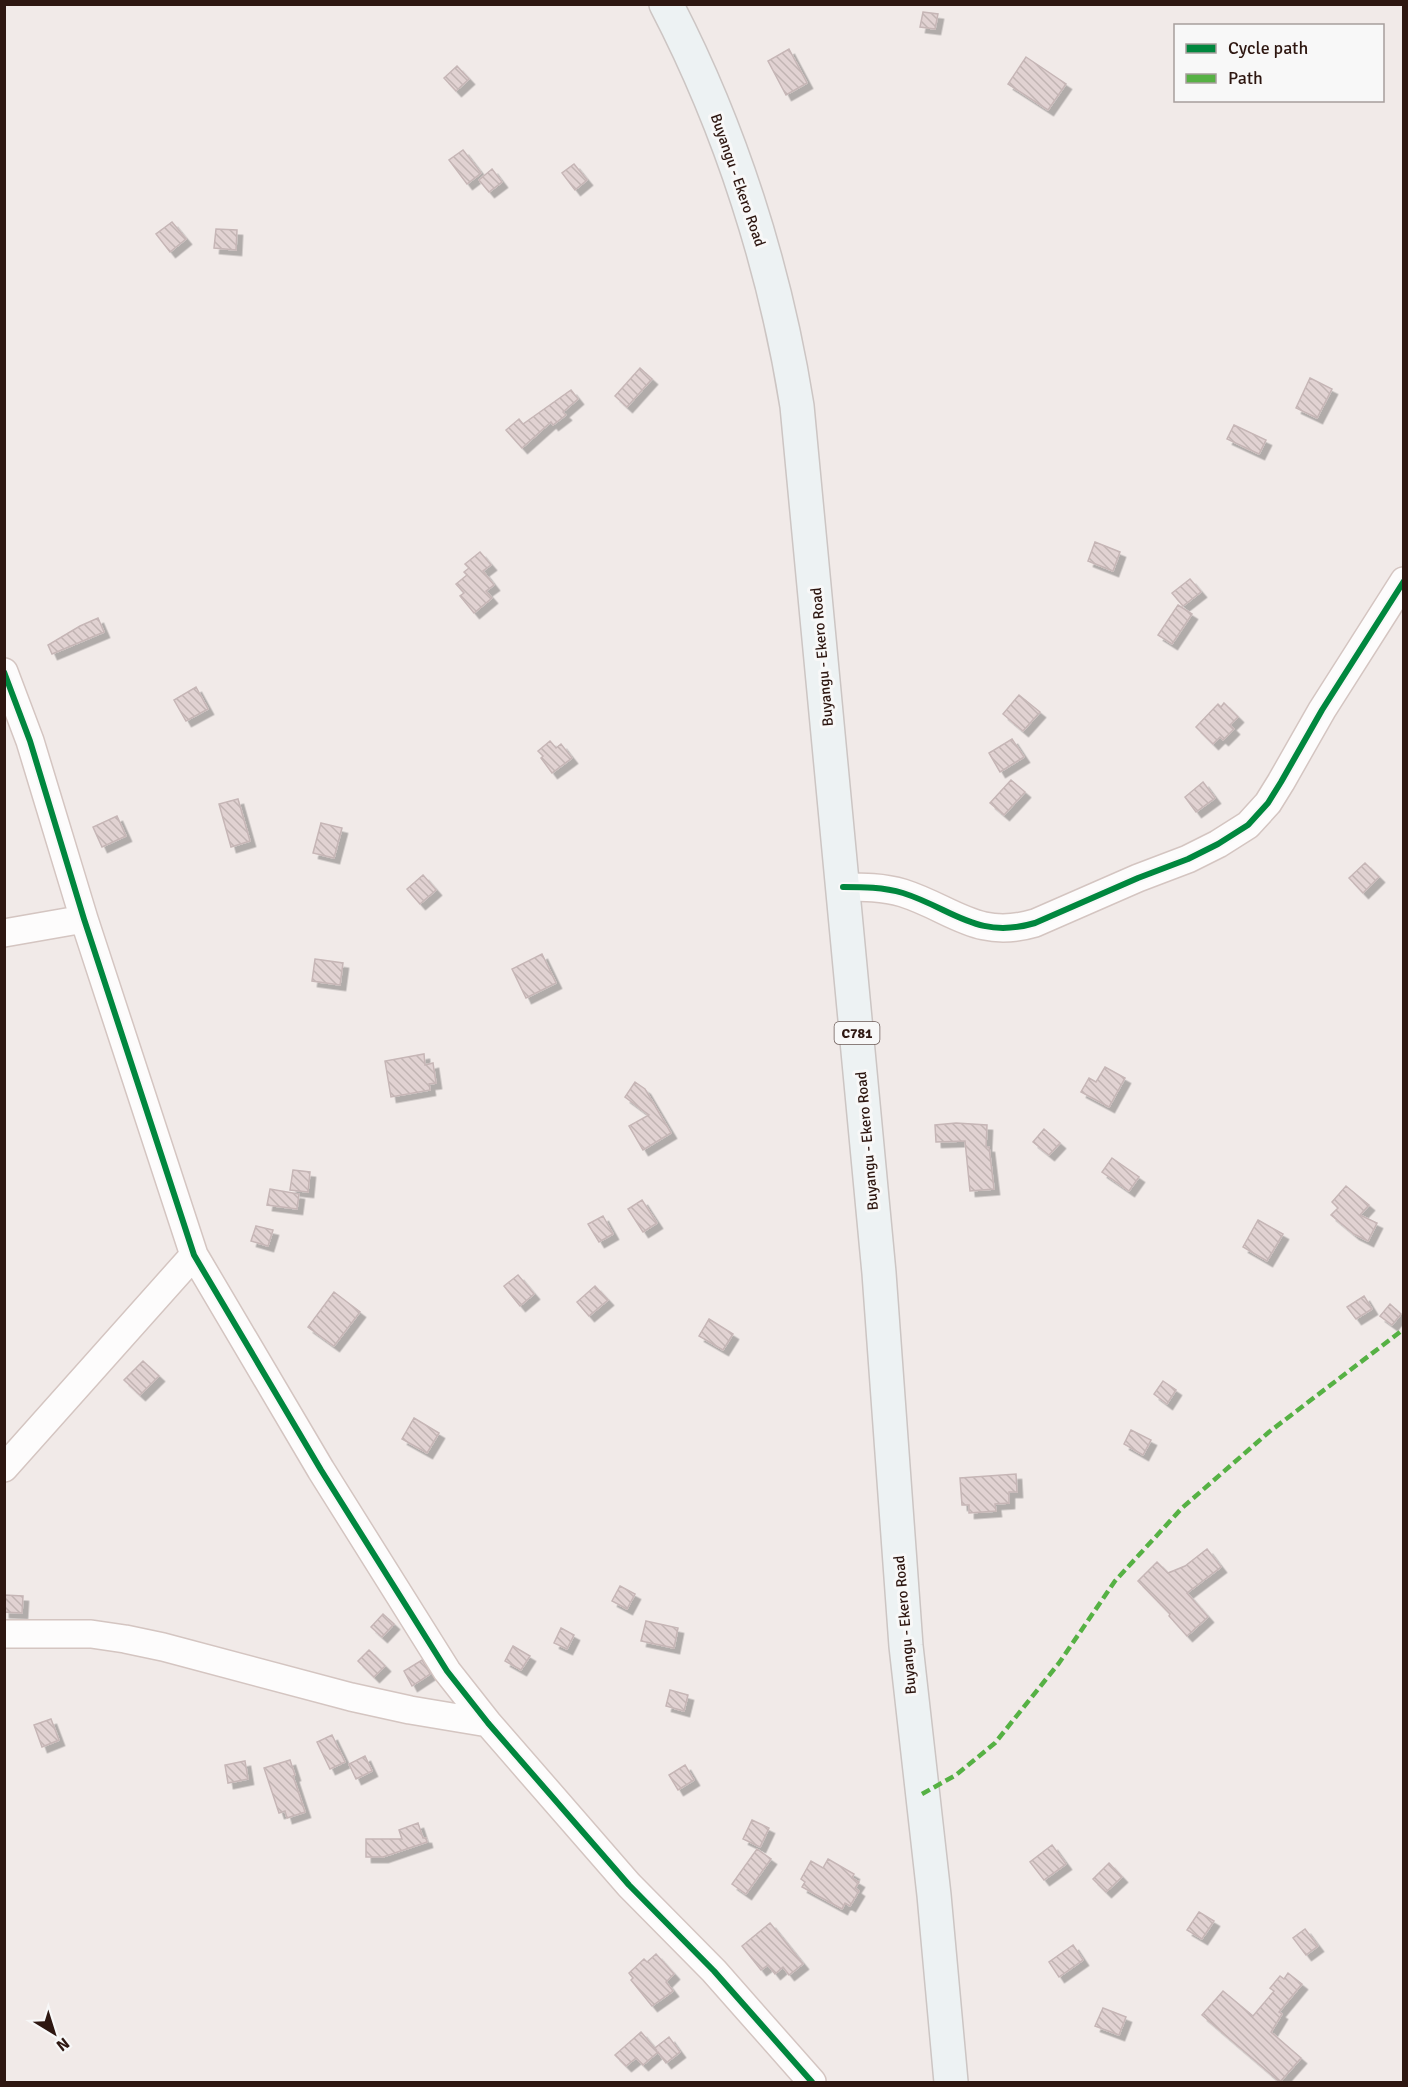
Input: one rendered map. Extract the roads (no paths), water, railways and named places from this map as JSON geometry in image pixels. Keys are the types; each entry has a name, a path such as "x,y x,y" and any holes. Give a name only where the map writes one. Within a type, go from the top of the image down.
{"main road":[{"name":"Buyangu - Ekero Road","path":"666,4 701,78 737,174 768,274 792,374 803,461 879,1273 906,1646 934,1895 951,2082"}],"street":[{"path":"843,887 881,888 902,893 959,919 981,926 1002,929 1017,928 1188,859 1218,844 1248,825 1268,803 1322,711 1404,581"},
{"path":"4,672 30,741 84,919 195,1255 367,1546 447,1671 488,1723 629,1885 714,1971 812,2082"},
{"path":"4,933 84,919"},
{"path":"4,1468 195,1255"},
{"path":"4,1634 91,1634 124,1639 351,1697 488,1723"}]}
